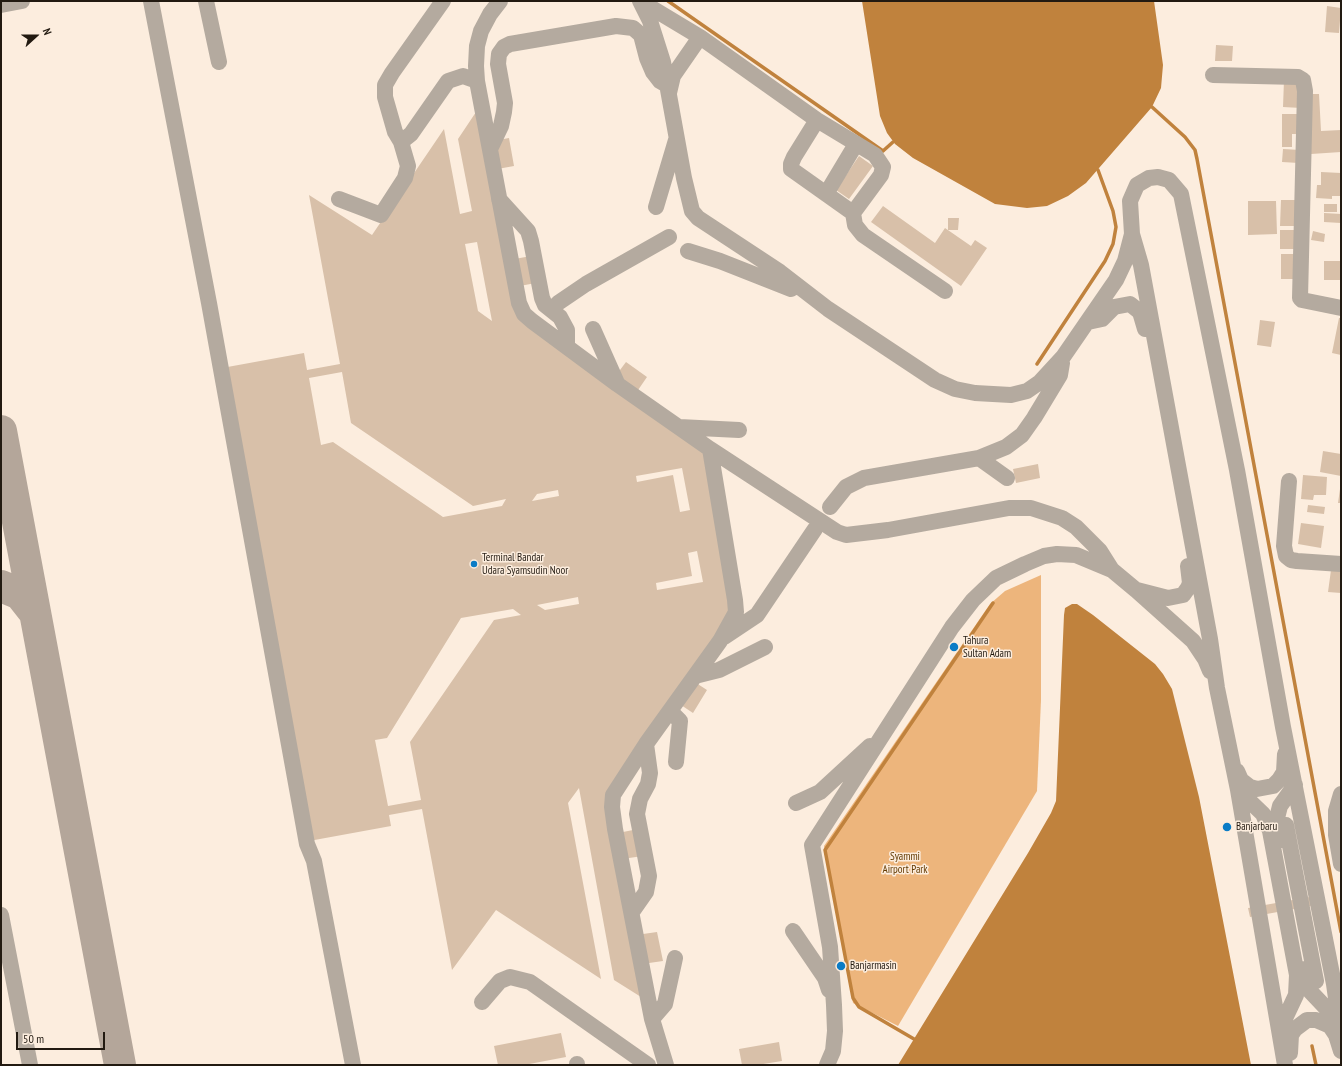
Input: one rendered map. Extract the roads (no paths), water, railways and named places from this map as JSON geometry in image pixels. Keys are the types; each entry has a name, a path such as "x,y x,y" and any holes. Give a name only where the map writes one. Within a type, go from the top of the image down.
{"street":[{"path":"1,5 22,1"},
{"path":"151,1 209,303 307,844 314,861 353,1065"},
{"path":"206,1 219,62"},
{"path":"339,199 381,215 405,178 408,166 401,142 395,132 385,97 385,85 443,1"},
{"path":"500,1 490,14 481,31 477,46 477,82 518,303 524,314 617,384 710,449 837,532 846,535 888,530 1009,508 1031,508 1062,518 1076,527 1100,551 1112,570"},
{"path":"640,1 700,37 817,120 876,155 883,167 881,175 853,213"},
{"path":"640,1 650,21 663,62 692,211 698,218 780,272 828,309 935,380 955,389 975,393 1010,395 1027,391 1050,372 1063,357 1088,322 1116,280 1125,261 1132,234"},
{"path":"490,149 502,126 505,103 498,64 498,54 504,47 510,44 616,26 633,28 640,35 653,72 668,90"},
{"path":"668,90 673,76 700,37"},
{"path":"1213,75 1300,77 1303,80 1305,91 1300,298 1302,300 1341,308"},
{"path":"401,142 411,134 448,81 463,76 477,82"},
{"path":"817,120 791,164 792,169 853,213 855,225 863,235 883,247 945,291"},
{"path":"656,207 677,136"},
{"path":"826,194 856,144"},
{"path":"1285,1065 1280,1029 1270,1005 1264,982 1235,824 1235,806 1238,790 1217,688 1210,639 1141,265 1132,234 1130,201 1133,191 1137,185 1149,178 1158,177 1169,180 1181,194 1207,316 1283,727 1332,977 1341,1033"},
{"path":"499,199 528,231 532,241 542,298 545,305 560,317 567,330 567,347"},
{"path":"558,303 586,284 669,237"},
{"path":"688,251 785,285 828,309"},
{"path":"1088,322 1102,320 1114,307 1122,304 1130,304 1140,312 1165,438 1190,583 1183,595 1176,597 1168,598 1136,590"},
{"path":"593,328 617,384"},
{"path":"830,507 846,487 864,478 980,458 1006,447 1022,435 1060,375 1063,357"},
{"path":"679,427 739,430"},
{"path":"666,1065 652,1019 612,807 613,794 620,782 720,640 736,612 710,449"},
{"path":"980,458 1007,478"},
{"path":"1289,481 1284,546 1286,556 1291,560 1297,561 1341,564"},
{"path":"720,640 757,615 815,529"},
{"path":"828,1065 833,1050 835,1031 830,947 812,845 952,627 973,600 996,578 1025,564 1044,556 1057,554 1076,555 1112,570 1193,641 1205,659 1217,688"},
{"path":"695,676 719,670 765,647"},
{"path":"670,711 680,721 676,762"},
{"path":"1231,758 1241,780 1250,787 1265,789 1272,786 1279,780 1284,772 1285,762 1283,727"},
{"path":"796,803 820,792 883,734"},
{"path":"632,912 646,892 649,876 637,814 640,799 648,784 650,773 646,744"},
{"path":"1295,785 1280,806 1277,818 1300,948 1309,990 1326,1008 1337,1012"},
{"path":"1238,790 1263,814 1270,831 1297,975 1296,995 1280,1029"},
{"path":"1341,794 1336,811 1336,835 1341,864"},
{"path":"1,915 30,1065"},
{"path":"793,931 826,978 834,1005"},
{"path":"652,1019 665,1004 675,958"},
{"path":"482,1002 500,981 510,977 520,978 535,985 648,1065"},
{"path":"1290,1065 1289,1046 1291,1035 1295,1029 1307,1020 1316,1020 1330,1026 1336,1035 1341,1051"},
{"path":"620,1045 637,1051 649,1049 656,1045 658,1041"}],"waterway":[{"path":"668,1 883,151 893,142"},
{"path":"1152,107 1185,137 1195,150 1341,932"},
{"path":"1037,364 1105,261 1113,244 1116,227 1113,211 1098,170"},
{"path":"914,1039 859,1007 853,998 825,850 993,603"},
{"path":"1312,1046 1316,1065"}],"place":[{"name":"Terminal Bandar Udara Syamsudin Noor","path":"474,564"},
{"name":"Tahura Sultan Adam","path":"954,647"},
{"name":"Banjarbaru","path":"1227,827"},
{"name":"Banjarmasin","path":"841,966"}],"park label":[{"name":"Syammi Airport Park","path":"905,863"}]}
